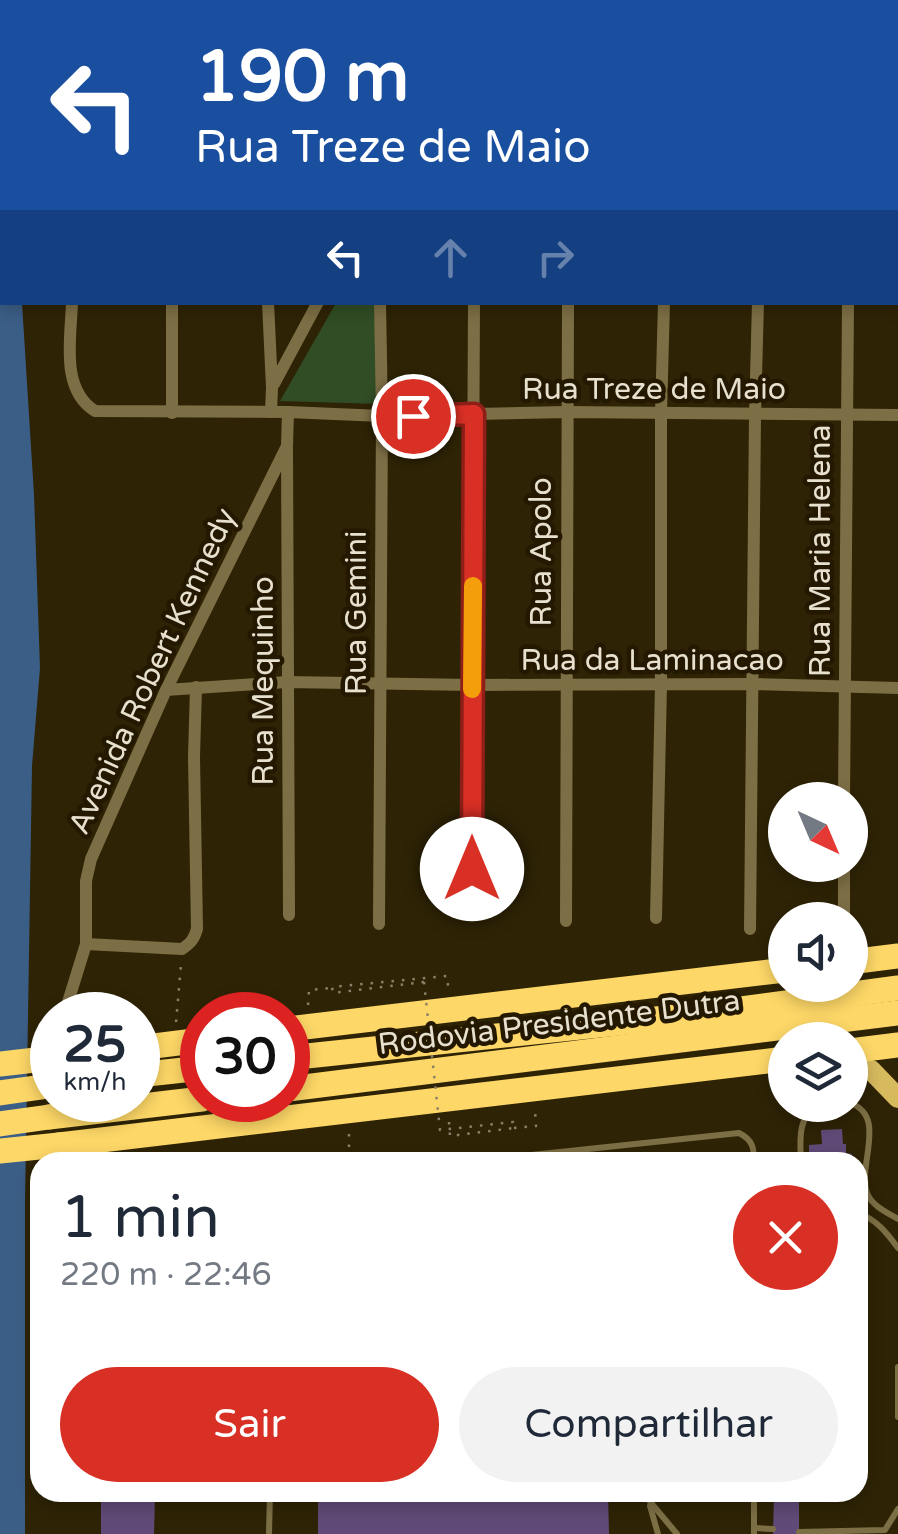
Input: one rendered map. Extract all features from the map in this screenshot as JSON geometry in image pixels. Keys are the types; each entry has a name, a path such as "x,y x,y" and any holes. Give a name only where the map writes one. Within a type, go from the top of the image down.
{"highway":[{"path":"868,960 898,956"},
{"path":"310,1016 768,972"},
{"name":"Rodovia Presidente Dutra","path":"310,1056 703,1014 898,988"},
{"name":"Rodovia Presidente Dutra","path":"310,1086 898,1013"},
{"path":"868,1048 898,1044"},
{"path":"0,1064 30,1060"},
{"path":"0,1151 768,1061"},
{"path":"0,1092 30,1088"},
{"path":"0,1124 180,1102"}],"main road":[{"path":"868,1069 898,1076"},
{"path":"868,1074 898,1098"}],"street":[{"name":"Rua Treze de Maio","path":"72,305 71,375 77,394 95,411 382,416 566,412 898,415"},
{"path":"172,305 172,413"},
{"path":"268,305 270,412"},
{"path":"272,388 316,305"},
{"name":"Rua Gemini","path":"379,924 380,305"},
{"path":"472,906 474,305"},
{"name":"Rua Apolo","path":"566,921 568,305"},
{"path":"656,918 664,305"},
{"path":"750,929 758,305"},
{"name":"Rua Maria Helena","path":"844,782 848,305"},
{"name":"Avenida Robert Kennedy","path":"71,992 86,944 86,881 91,858 166,690 287,446 288,412"},
{"name":"Rua Mequinho","path":"287,446 289,915"},
{"name":"Rua da Laminacao","path":"166,690 288,682 898,688"},
{"path":"86,944 182,948 190,944 196,929 196,688"}],"lane":[{"path":"801,1152 803,1122"},
{"path":"867,1122 867,1152"},
{"path":"560,1152 739,1133 748,1137 753,1152"},
{"path":"868,1193 877,1206 898,1218"},
{"path":"868,1217 898,1248"},
{"path":"898,1368 898,1417"},
{"path":"270,1502 270,1534"},
{"path":"647,1502 658,1534"},
{"path":"650,1502 677,1534"},
{"path":"754,1502 754,1531 774,1530"},
{"path":"885,1530 898,1508"},
{"path":"799,1532 898,1530"}],"path":[{"path":"176,1022 182,948"},
{"path":"309,992 447,976 448,986"},
{"path":"332,988 333,993 424,982 440,1130 513,1122 514,1128"},
{"path":"448,1117 450,1136 536,1126 534,1107"},
{"path":"348,1128 348,1152"}],"green space":[{"path":"335,305 374,305 380,404 280,401"}],"water":[{"path":"0,305 22,305 40,668 32,766 25,1204 25,1534 0,1534"}],"building":[{"path":"842,1129 846,1152 809,1152 809,1145 822,1144 821,1130"},
{"path":"101,1502 155,1502 154,1534 101,1534"},
{"path":"318,1502 608,1502 609,1534 318,1534"},
{"path":"774,1502 799,1502 799,1534 773,1534"}],"slow traffic":[{"path":"472,689 473,586"}],"route":[{"path":"413,416 474,414 472,869"}]}
